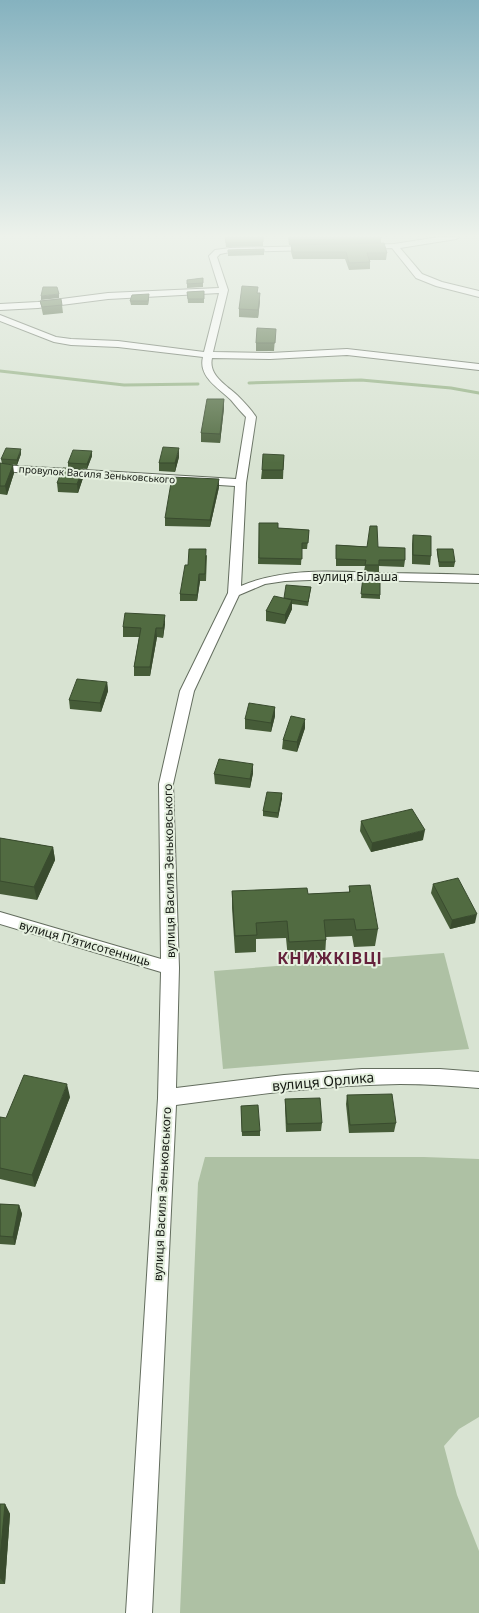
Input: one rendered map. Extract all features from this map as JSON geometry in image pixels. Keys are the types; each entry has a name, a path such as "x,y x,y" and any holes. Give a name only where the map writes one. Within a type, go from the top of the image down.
{"street":[{"name":"вулиця Василя Зеньковського","path":"139,1613 167,1098 170,968 166,784 187,690 234,593 241,483 251,417 234,398 212,379 206,363 218,312"},
{"path":"0,318 54,338 71,342 118,344 207,355 270,356 347,352 479,367"},
{"name":"провулок Василя Зеньковського","path":"0,468 241,483"},
{"name":"вулиця Білаша","path":"234,593 262,581 285,577 334,575 479,579"},
{"name":"вулиця Пʼятисотенниць","path":"0,918 170,968"},
{"name":"вулиця Орлика","path":"167,1098 278,1084 366,1076 441,1076 479,1080"}],"green space":[{"path":"444,953 469,1049 223,1069 214,971"},
{"path":"205,1157 424,1157 479,1159 479,1417 459,1429 444,1446 457,1495 479,1551 479,1613 180,1613 198,1183"}],"building":[{"path":"257,328 276,329 275,343 256,343"},
{"path":"207,399 224,399 220,434 201,433"},
{"path":"163,447 179,448 175,463 159,463"},
{"path":"6,448 21,449 17,460 1,459"},
{"path":"73,450 92,451 87,464 68,463"},
{"path":"263,454 284,455 283,470 262,470"},
{"path":"0,463 13,465 5,486 0,486"},
{"path":"63,468 83,469 77,484 57,483"},
{"path":"172,477 219,479 210,520 165,518"},
{"path":"259,523 278,523 278,528 309,530 308,543 302,543 302,559 259,558"},
{"path":"370,526 377,526 378,547 405,548 405,560 379,560 379,565 365,565 366,560 336,559 336,545 367,547"},
{"path":"413,535 431,536 431,556 413,555"},
{"path":"189,549 206,549 205,574 199,574 197,595 180,594 185,565 188,565"},
{"path":"437,549 453,549 455,562 439,562"},
{"path":"363,577 380,577 380,595 361,594"},
{"path":"286,585 311,587 308,602 284,598"},
{"path":"274,596 292,600 285,615 266,611"},
{"path":"125,613 165,615 163,628 156,628 150,667 134,667 141,628 123,627"},
{"path":"77,679 107,682 100,703 69,700"},
{"path":"249,703 275,707 271,723 245,719"},
{"path":"291,716 305,719 297,742 283,740"},
{"path":"219,759 253,764 250,779 214,774"},
{"path":"267,792 282,793 278,813 263,811"},
{"path":"412,809 425,830 372,843 361,821"},
{"path":"0,838 53,847 34,887 0,881"},
{"path":"458,878 477,914 452,920 433,884"},
{"path":"370,885 378,929 356,930 354,919 324,920 326,940 289,942 287,921 256,923 257,935 235,936 232,891 307,888 308,894 350,892 349,886"},
{"path":"24,1075 67,1084 32,1175 0,1168 0,1117 6,1118"},
{"path":"392,1094 396,1123 350,1125 347,1095"},
{"path":"320,1098 322,1123 287,1124 285,1099"},
{"path":"258,1105 260,1131 242,1132 241,1106"},
{"path":"0,1204 19,1205 13,1237 0,1236"},
{"path":"0,1504 5,1504 0,1559"}],"waterway":[{"path":"0,371 124,385 198,384"},
{"path":"249,383 361,380 451,388 479,393"}],"district":[{"name":"КНИЖКІВЦІ","path":"330,958"}]}
